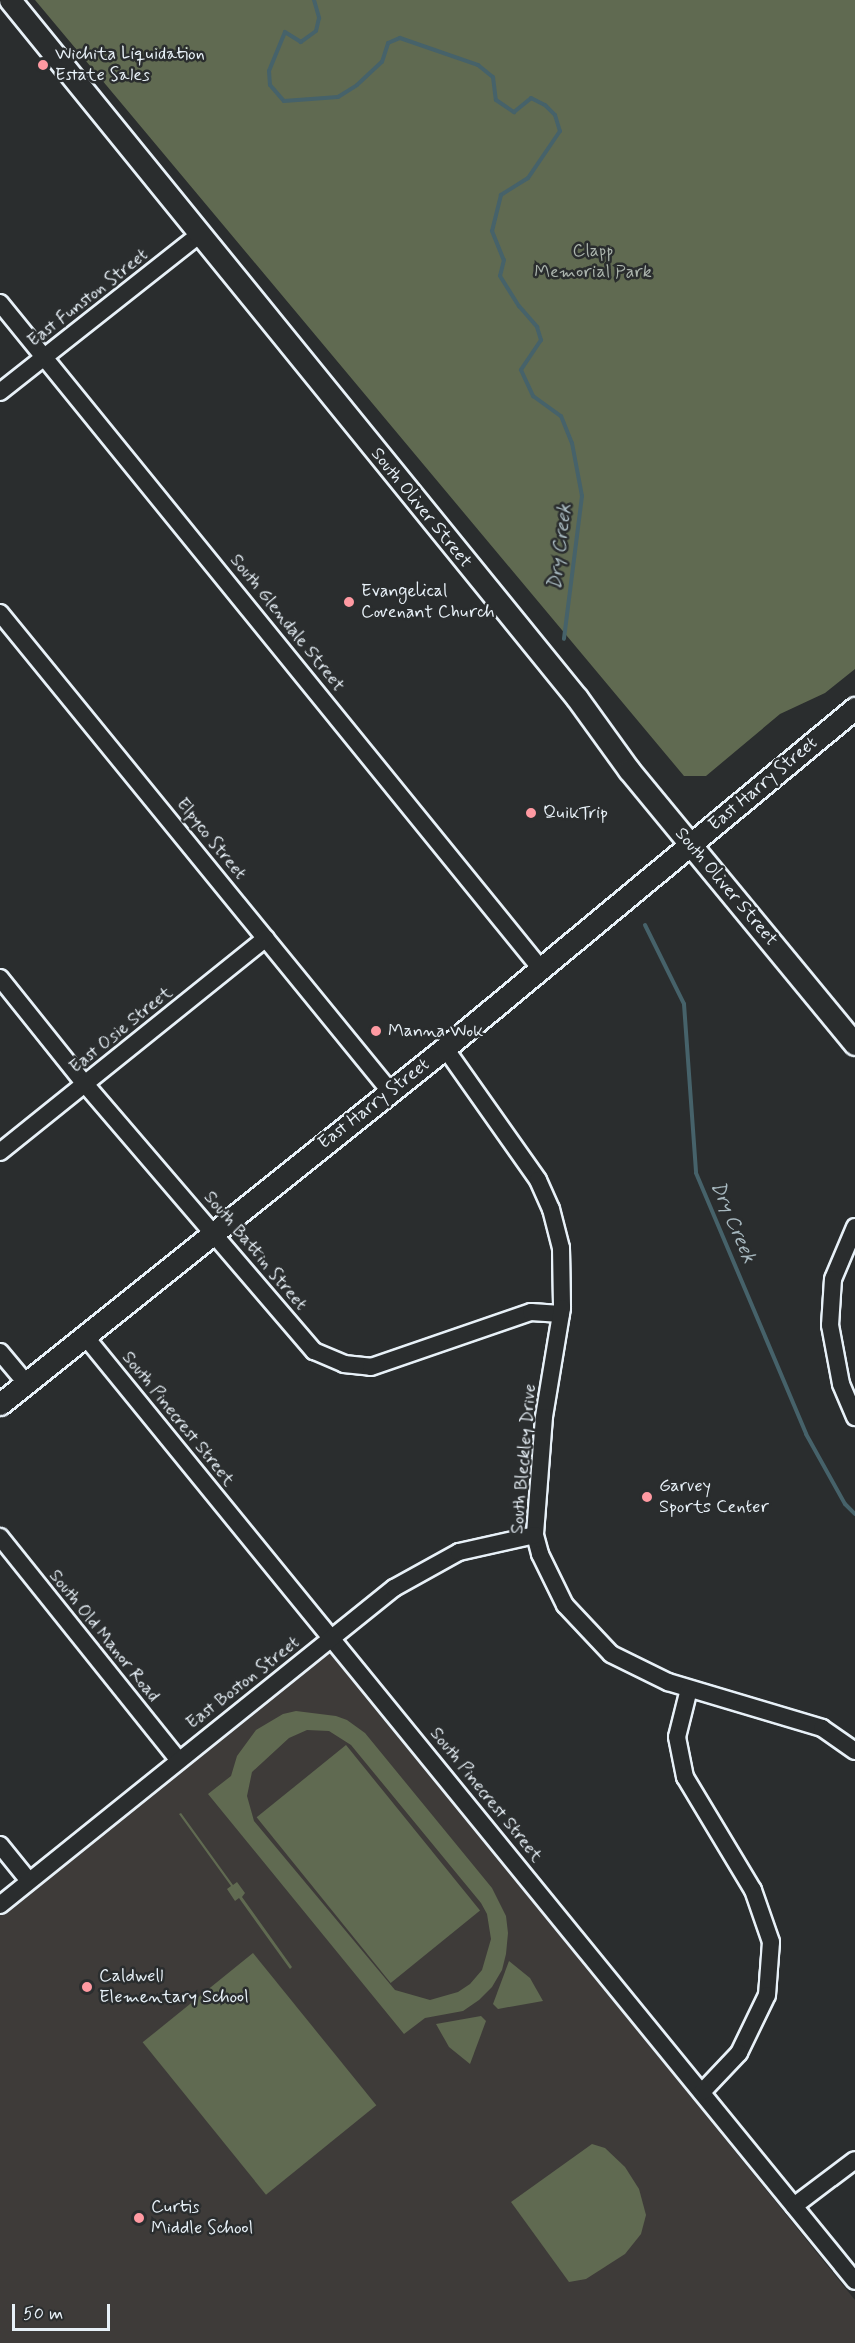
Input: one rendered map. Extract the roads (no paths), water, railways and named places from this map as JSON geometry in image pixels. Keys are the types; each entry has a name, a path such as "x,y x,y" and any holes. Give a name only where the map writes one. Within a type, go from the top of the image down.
{"main road":[{"name":"South Oliver Street","path":"10,0 577,698 629,770 855,1044"},
{"name":"East Harry Street","path":"0,1404 445,1048 855,708"}],"street":[{"name":"East Funston Street","path":"0,392 199,235"},
{"name":"South Glendale Street","path":"0,303 217,567 541,969"},
{"name":"Elpyco Street","path":"0,613 390,1091"},
{"name":"East Osie Street","path":"0,1152 266,938"},
{"name":"South Battin Street","path":"0,978 85,1084 214,1231 314,1351 344,1364 372,1367 531,1311 561,1314"},
{"name":"South Bleckley Drive","path":"445,1048 538,1180 551,1209 561,1248 561,1314 544,1417 535,1535 540,1554 565,1605 611,1654 668,1682 822,1728 855,1750"},
{"path":"855,1227 833,1279 830,1325 841,1383 855,1417"},
{"name":"South Pinecrest Street","path":"84,1335 855,2281"},
{"path":"0,1352 26,1383"},
{"name":"East Boston Street","path":"0,1905 178,1759 394,1587 459,1552 535,1535"},
{"name":"South Old Manor Road","path":"0,1537 178,1759"},
{"path":"690,1689 677,1737 686,1778 753,1890 771,1942 766,1995 739,2053 702,2092"},
{"path":"0,1845 29,1881"},
{"path":"794,2206 855,2160"}],"waterway":[{"name":"Dry Creek","path":"314,0 319,18 316,31 301,42 285,32 269,71 270,85 284,101 338,97 357,85 382,62 388,43 400,38 478,65 493,77 496,100 514,112 531,98 545,105 555,115 560,131 528,178 501,195 492,231 504,260 500,276 519,306 537,327 541,340 521,370 533,396 561,416 572,443 582,496 564,639"},
{"name":"Dry Creek","path":"645,925 684,1004 696,1173 806,1434 845,1504 855,1514"}],"place":[{"name":"Wichita Liquidation Estate Sales","path":"43,65"},
{"name":"Evangelical Covenant Church","path":"349,602"},
{"name":"QuikTrip","path":"531,813"},
{"name":"Manna Wok","path":"376,1031"},
{"name":"Garvey Sports Center","path":"647,1497"},
{"name":"Caldwell Elementary School","path":"87,1987"},
{"name":"Curtis Middle School","path":"139,2218"}],"park label":[{"name":"Clapp Memorial Park","path":"593,262"}]}
